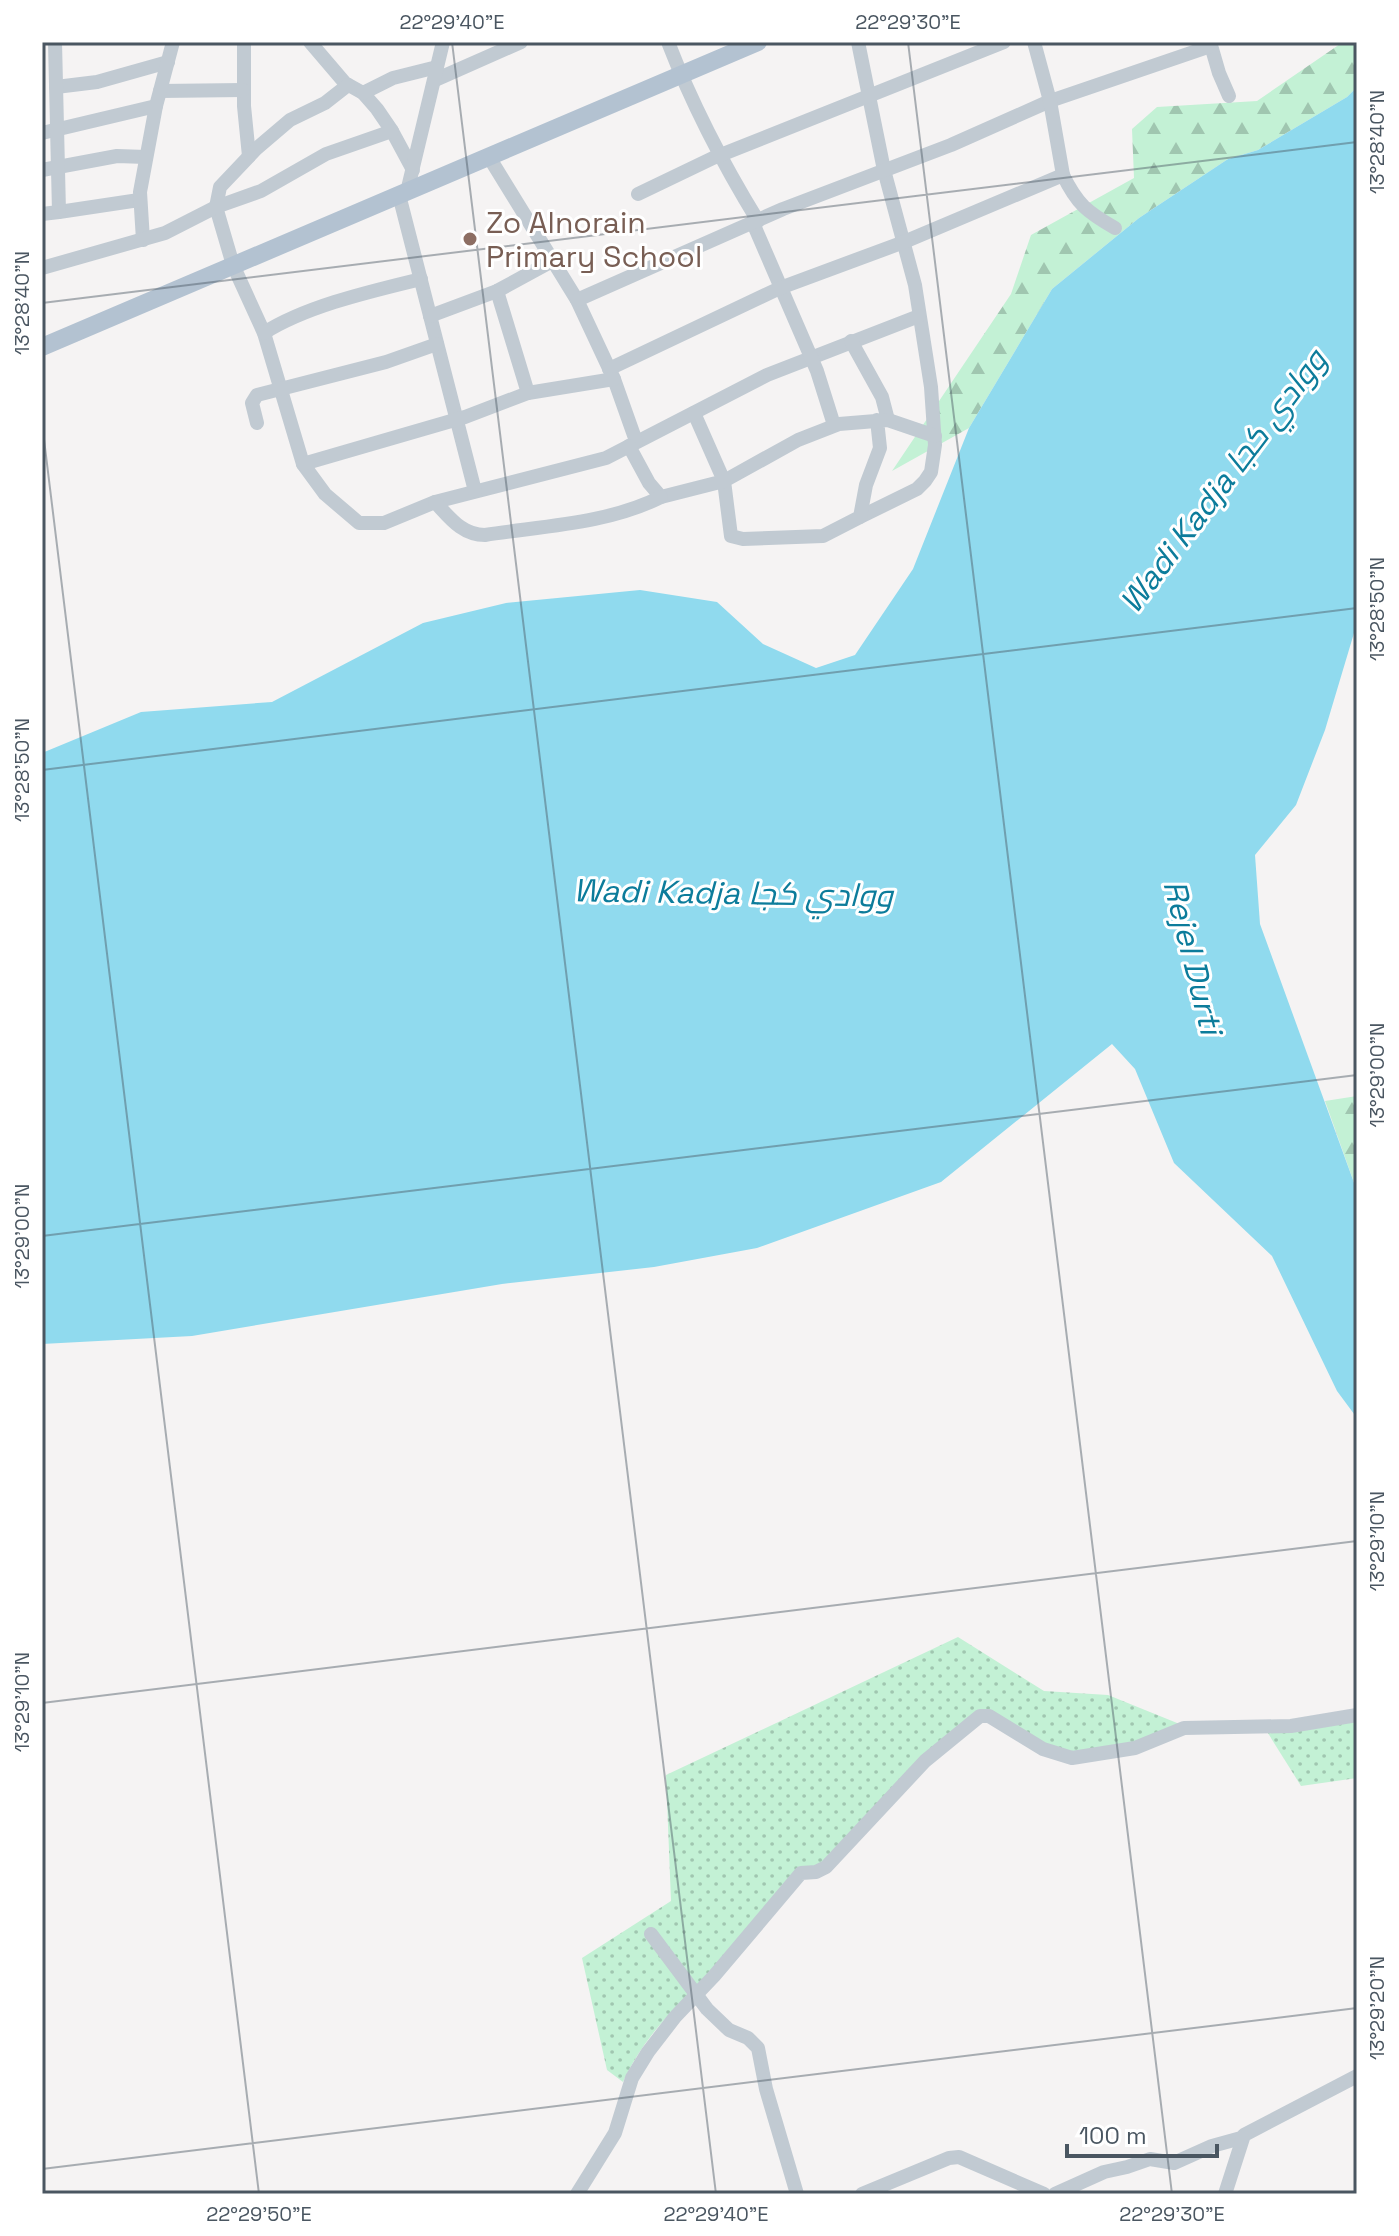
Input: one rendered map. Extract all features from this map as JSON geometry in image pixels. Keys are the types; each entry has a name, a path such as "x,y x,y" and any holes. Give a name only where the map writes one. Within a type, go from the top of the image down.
{"main road":[{"path":"42,347 758,42"}],"street":[{"path":"143,240 139,200 156,106 173,42"},
{"path":"244,42 243,90 249,156"},
{"path":"310,42 348,85 363,93 392,131 413,170"},
{"path":"443,42 413,170 403,194 421,279 475,491"},
{"path":"363,93 393,78 436,73 521,42"},
{"path":"668,42 680,74 756,222 780,288 823,388 834,425"},
{"path":"694,413 724,481 731,536 736,538 823,536 917,489 925,481 935,457 931,387 904,242 884,170 858,42"},
{"path":"638,194 720,155 1004,42"},
{"path":"1034,42 1050,101 1063,175 1073,196 1086,212 1115,228"},
{"path":"577,300 817,194 951,145 1050,101 1210,44 1229,96"},
{"path":"51,52 51,92 58,130 59,212"},
{"path":"51,92 168,62"},
{"path":"348,85 325,103 290,120 249,156 220,187 216,207 233,265 264,333 303,464 335,505 359,523 384,523 435,502 606,458 767,375 919,316"},
{"path":"160,91 243,90"},
{"path":"42,133 156,106"},
{"path":"42,268 176,228 216,207 261,191 326,154 392,131"},
{"path":"42,170 117,156 146,157"},
{"path":"489,157 577,300 611,374 633,443 661,497"},
{"path":"303,464 457,419 528,393 611,374 780,288 904,242 1063,175"},
{"path":"42,214 139,200"},
{"path":"430,316 497,291 552,261"},
{"path":"264,333 298,316 375,290 421,279"},
{"path":"497,291 528,393"},
{"path":"851,341 877,387 882,420 880,448 866,485 860,517"},
{"path":"257,423 253,397 386,362 437,344"},
{"path":"435,502 458,527 476,535 485,535 583,521 724,481 771,454 834,425 882,420 935,436"},
{"path":"577,2194 615,2133 632,2078 657,2040 801,1873 816,1872 826,1867 925,1761 980,1716 989,1716 1043,1749 1072,1758 1135,1748 1184,1728 1291,1726 1357,1715"},
{"path":"651,1934 719,2021 729,2030 748,2038 758,2048 766,2089 797,2194"},
{"path":"1055,2194 1104,2172 1150,2159 1174,2163 1212,2146 1241,2138 1357,2076"},
{"path":"1225,2194 1241,2138"},
{"path":"862,2194 949,2158 959,2157 1044,2194"}],"green space":[{"path":"1343,42 1357,42 1357,87 1347,97 1258,150 1228,159 1139,218 1052,289 969,428 892,471 1011,294 1031,235 1134,178 1132,129 1157,107 1257,101"},
{"path":"1357,1096 1357,1191 1325,1101"},
{"path":"958,1637 1044,1691 1108,1695 1182,1725 1135,1745 1072,1755 980,1715 825,1865 800,1872 697,1989 655,2031 623,2082 607,2070 582,1958 671,1901 666,1775"},
{"path":"1357,1719 1357,1778 1301,1786 1266,1730"}],"water":[{"path":"1357,87 1357,623 1325,730 1296,805 1255,855 1260,924 1357,1191 1357,1418 1337,1391 1272,1256 1174,1163 1135,1069 1112,1044 941,1182 757,1248 654,1267 502,1284 192,1336 42,1344 42,753 141,712 272,702 423,623 506,603 640,590 717,602 763,644 816,668 855,655 913,569 969,428 1052,289 1139,218 1228,159 1258,150 1347,97"}],"place":[{"name":"Zo Alnorain Primary School","path":"470,239"}],"water label":[{"name":"Wadi Kadja ووادي كجا","path":"1223,481"},
{"name":"Wadi Kadja ووادي كجا","path":"733,893"},
{"name":"Rejel Durti","path":"1193,957"}]}
